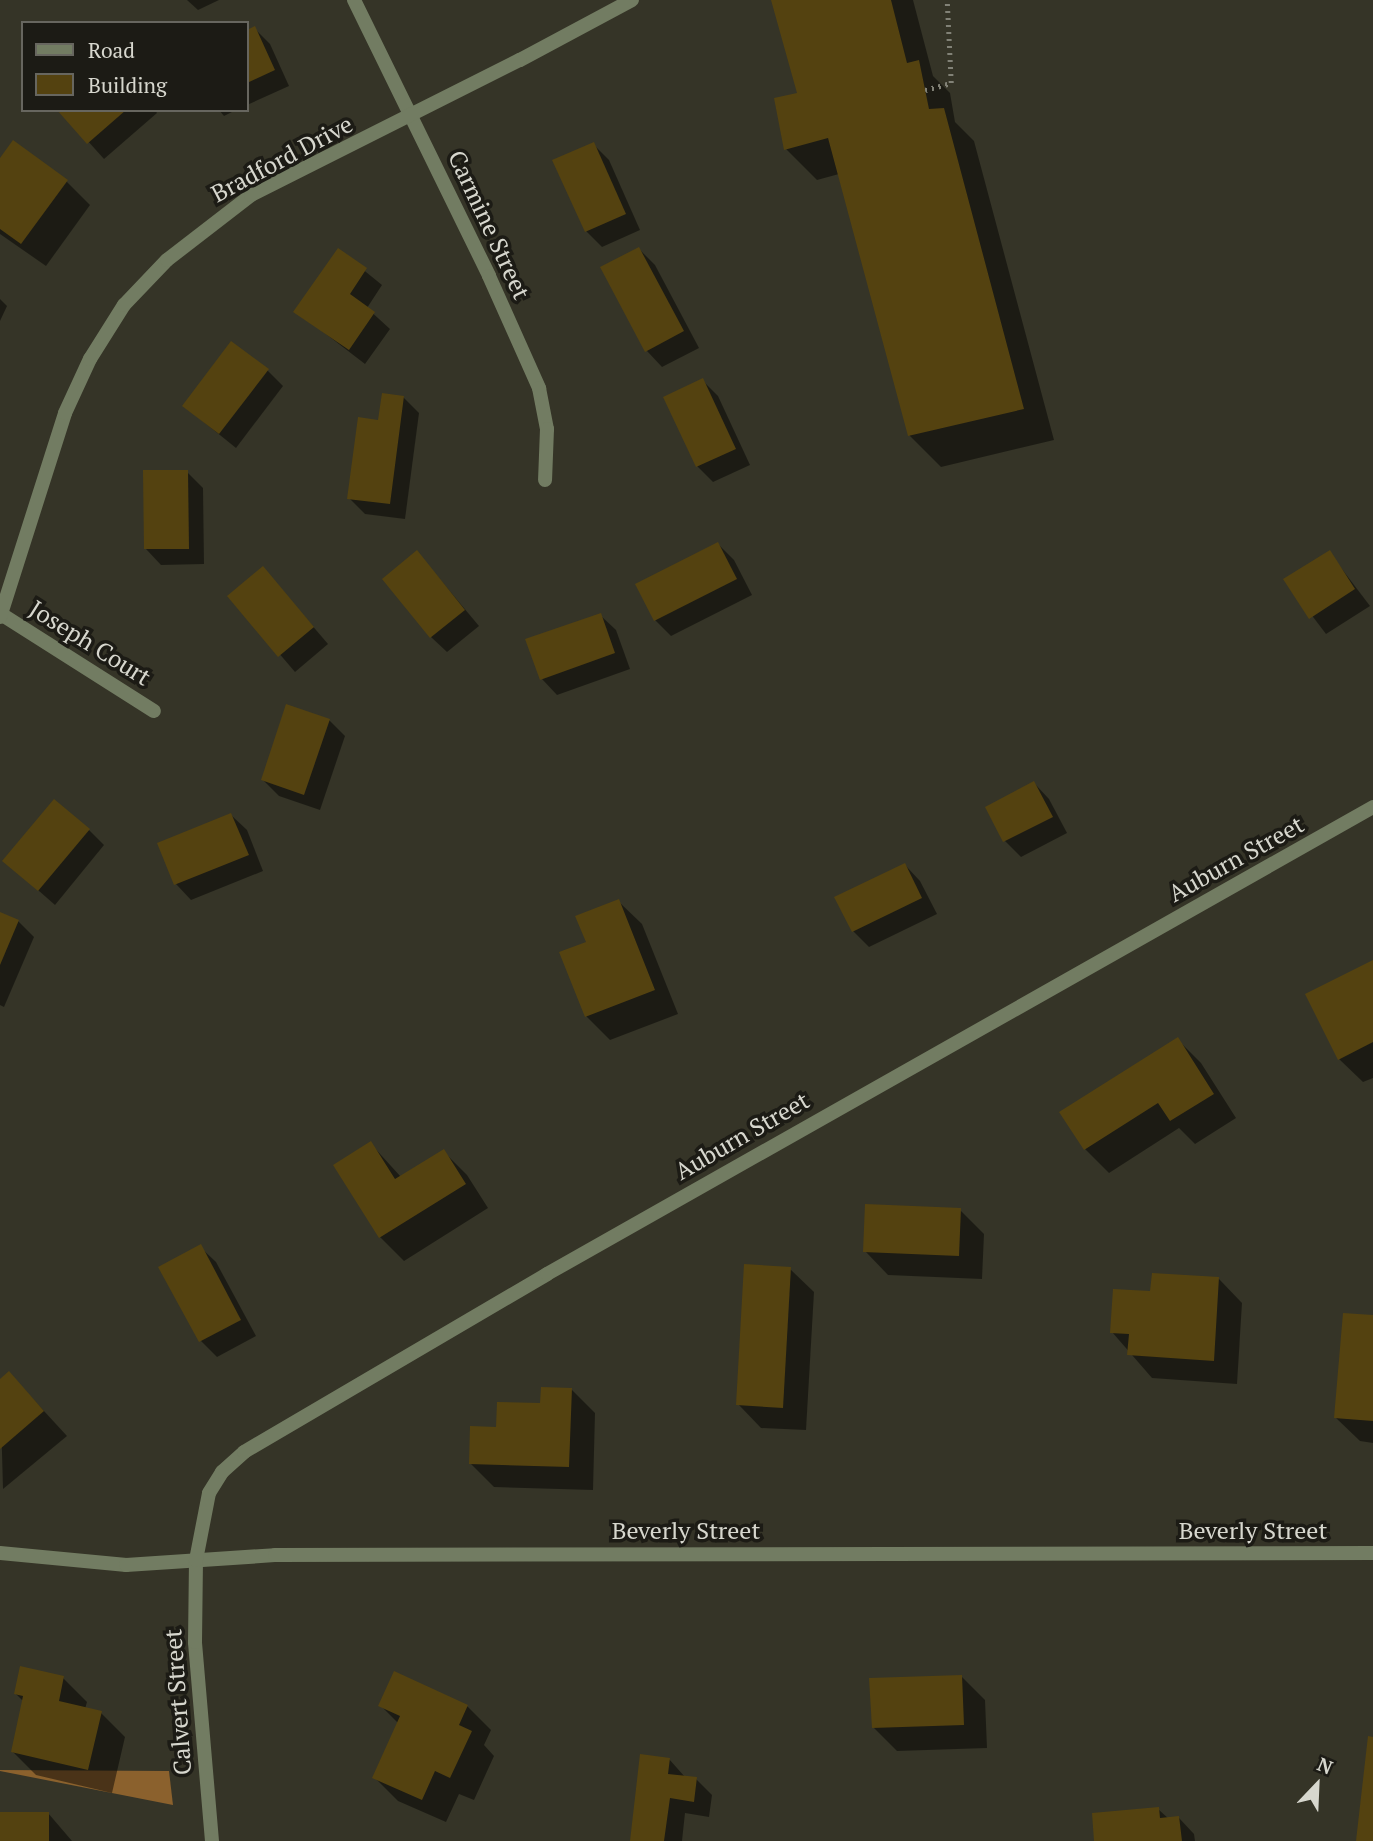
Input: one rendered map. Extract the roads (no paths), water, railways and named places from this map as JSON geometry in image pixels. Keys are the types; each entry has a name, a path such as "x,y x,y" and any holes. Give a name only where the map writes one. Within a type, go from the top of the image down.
{"street":[{"name":"Carmine Street","path":"354,0 539,388 547,429 545,480"},
{"name":"Bradford Drive","path":"1,616 65,413 90,359 124,305 167,260 251,195 412,117 632,0"},
{"name":"Joseph Court","path":"1,616 154,711"},
{"name":"Auburn Street","path":"196,1560 209,1493 222,1472 244,1452 770,1146 1373,807"},
{"name":"Beverly Street","path":"0,1553 126,1565 275,1555 1373,1553"},
{"name":"Calvert Street","path":"196,1560 195,1642 212,1841"}]}
